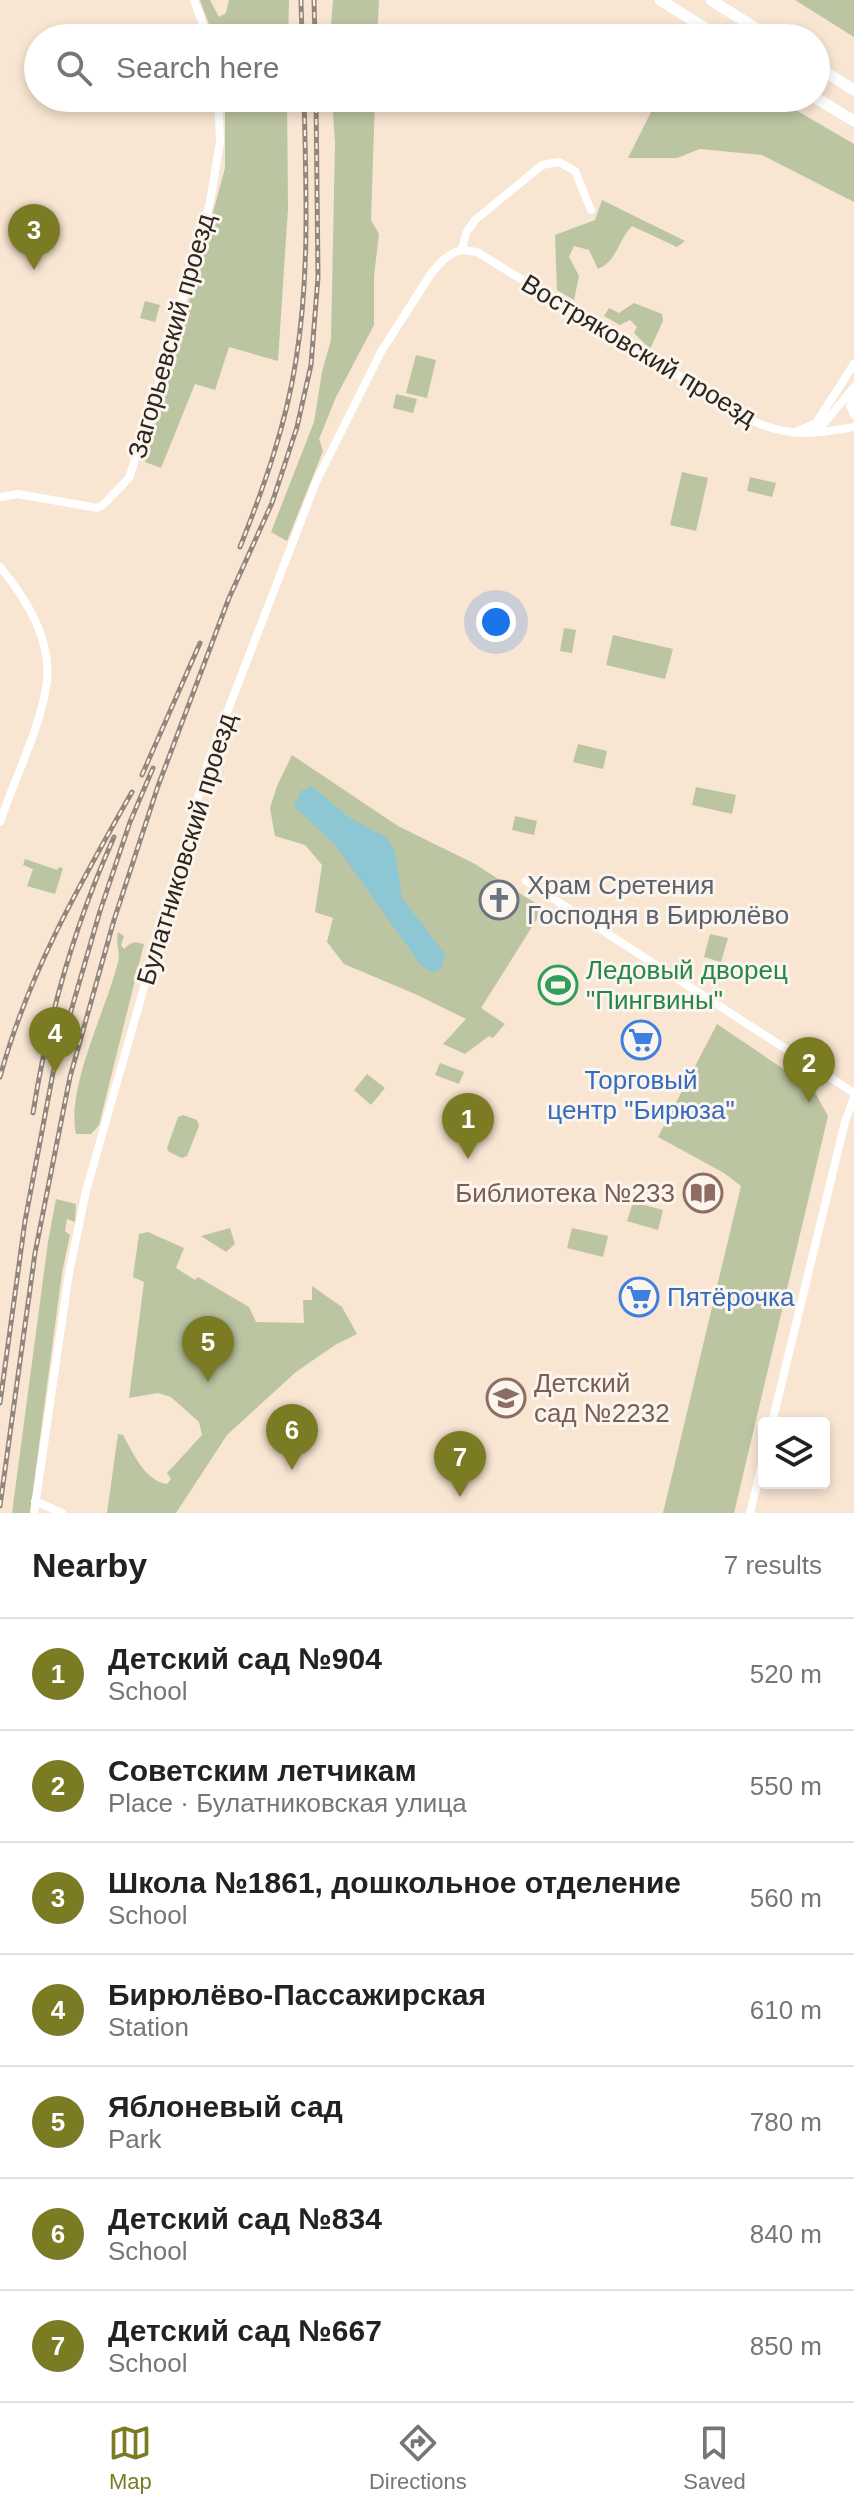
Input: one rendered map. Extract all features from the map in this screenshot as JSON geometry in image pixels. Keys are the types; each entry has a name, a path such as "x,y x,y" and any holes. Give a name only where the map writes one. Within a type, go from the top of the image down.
{"highway":[{"path":"660,0 699,24"},
{"path":"711,0 749,24"},
{"path":"830,75 854,90"},
{"path":"830,107 851,120"}],"street":[{"path":"194,0 203,24"},
{"name":"Загорьевский проезд","path":"0,497 18,494 97,508 129,478 210,202 220,142 219,112"},
{"name":"Булатниковский проезд","path":"34,1513 75,1237 86,1191 214,744 307,505 340,431 394,330 444,259 463,245 470,226 485,210 542,165 559,162 575,171 591,210"},
{"name":"Востряковский проезд","path":"463,245 745,417 778,431 793,433 854,427"},
{"path":"793,433 816,423 854,364"},
{"path":"823,430 854,387"},
{"path":"854,393 850,406 854,415"},
{"path":"823,430 829,404"},
{"path":"0,567 21,595 38,628 48,677 37,718 0,822"},
{"path":"526,881 854,1095 773,1417"},
{"path":"750,1513 758,1480"},
{"path":"35,1501 62,1513"}],"green space":[{"path":"200,0 210,0 219,17 226,13 229,0 289,0 288,24 209,24"},
{"path":"333,0 379,0 378,24 331,24"},
{"path":"795,0 854,0 854,37"},
{"path":"225,112 287,112 288,208 278,361 229,347 215,390 195,384 161,468 145,462 225,168"},
{"path":"333,112 375,112 371,220 379,234 374,276 374,325 336,397 319,439 323,451 287,541 271,532 314,422 331,340"},
{"path":"651,112 799,112 854,144 854,202 762,155 700,149 677,158 628,158"},
{"path":"602,200 685,241 677,247 632,226 614,256 598,269 589,250 574,246 569,257 579,276 574,300 557,290 555,235 595,220"},
{"path":"145,301 160,305 155,322 140,318"},
{"path":"634,303 662,314 663,321 650,349 634,333 637,327 630,320 620,325 604,316 609,308 619,313"},
{"path":"416,355 436,360 427,398 406,393"},
{"path":"396,394 417,399 413,413 393,408"},
{"path":"682,472 708,478 696,531 670,525"},
{"path":"750,477 776,483 772,497 747,491"},
{"path":"564,628 576,630 572,653 560,651"},
{"path":"613,635 673,649 665,679 606,665"},
{"path":"578,744 607,751 603,769 573,762"},
{"path":"292,755 398,826 475,864 541,907 542,911 481,1008 505,1024 493,1038 489,1036 465,1054 443,1044 466,1019 344,964 327,942 333,918 315,912 322,865 305,845 275,836 270,808"},
{"path":"696,787 736,795 732,814 692,805"},
{"path":"515,816 537,821 534,835 512,830"},
{"path":"25,859 57,870 63,868 55,894 27,886 33,869 23,865"},
{"path":"118,932 124,936 121,945 124,949 133,943 144,944 99,1125 91,1134 76,1134 74,1115 77,1094 118,962"},
{"path":"710,934 728,938 721,962 704,957"},
{"path":"717,1024 813,1089 828,1116 734,1513 663,1513 741,1186 724,1173 658,1137"},
{"path":"440,1063 464,1072 459,1084 435,1075"},
{"path":"367,1074 385,1088 371,1105 354,1090"},
{"path":"183,1115 197,1120 199,1126 187,1156 182,1158 167,1148 178,1117"},
{"path":"56,1199 76,1204 75,1222 67,1219 65,1231 70,1235 62,1273 30,1513 12,1513 48,1242"},
{"path":"633,1202 663,1210 658,1230 627,1221"},
{"path":"230,1228 235,1244 226,1252 201,1236"},
{"path":"572,1228 608,1236 603,1257 567,1248"},
{"path":"148,1232 184,1248 176,1268 195,1280 198,1277 249,1307 256,1322 304,1323 303,1300 312,1300 312,1286 342,1307 357,1334 296,1372 227,1435 176,1513 107,1513 118,1434 123,1435 146,1472 167,1484 171,1479 167,1473 202,1435 199,1422 171,1397 158,1393 129,1398 144,1282 133,1277 139,1234"}],"water":[{"path":"312,786 347,816 387,838 395,851 402,898 445,954 442,966 436,972 420,964 336,846 294,806 301,791"}],"railway":[{"path":"301,0 302,24"},
{"path":"314,0 315,24"},
{"path":"240,547 273,455 296,360 305,262 304,112"},
{"path":"0,1506 35,1253 70,1077 114,920 158,786 229,598 272,503 297,427 311,365 318,277 316,112"},
{"path":"142,775 200,643"},
{"path":"0,1403 25,1221 53,1073 100,911 130,822 153,768"},
{"path":"0,1077 40,966 132,792"},
{"path":"33,1113 46,1042 64,972 114,837"}],"place":[{"name":"Школа №1861, дошкольное отделение","path":"34,270"},
{"name":"Храм Сретения Господня в Бирюлёво","path":"499,900"},
{"name":"Ледовый дворец \"Пингвины\"","path":"558,985"},
{"name":"Торговый центр \"Бирюза\"","path":"641,1040"},
{"name":"Бирюлёво-Пассажирская","path":"55,1073"},
{"name":"Cоветским летчикам","path":"809,1103"},
{"name":"Детский сад №904","path":"468,1159"},
{"name":"Библиотека №233","path":"703,1193"},
{"name":"Пятёрочка","path":"639,1297"},
{"name":"Яблоневый сад","path":"208,1382"},
{"name":"Детский сад №2232","path":"506,1398"},
{"name":"Детский сад №834","path":"292,1470"},
{"name":"Детский сад №667","path":"460,1497"}]}
